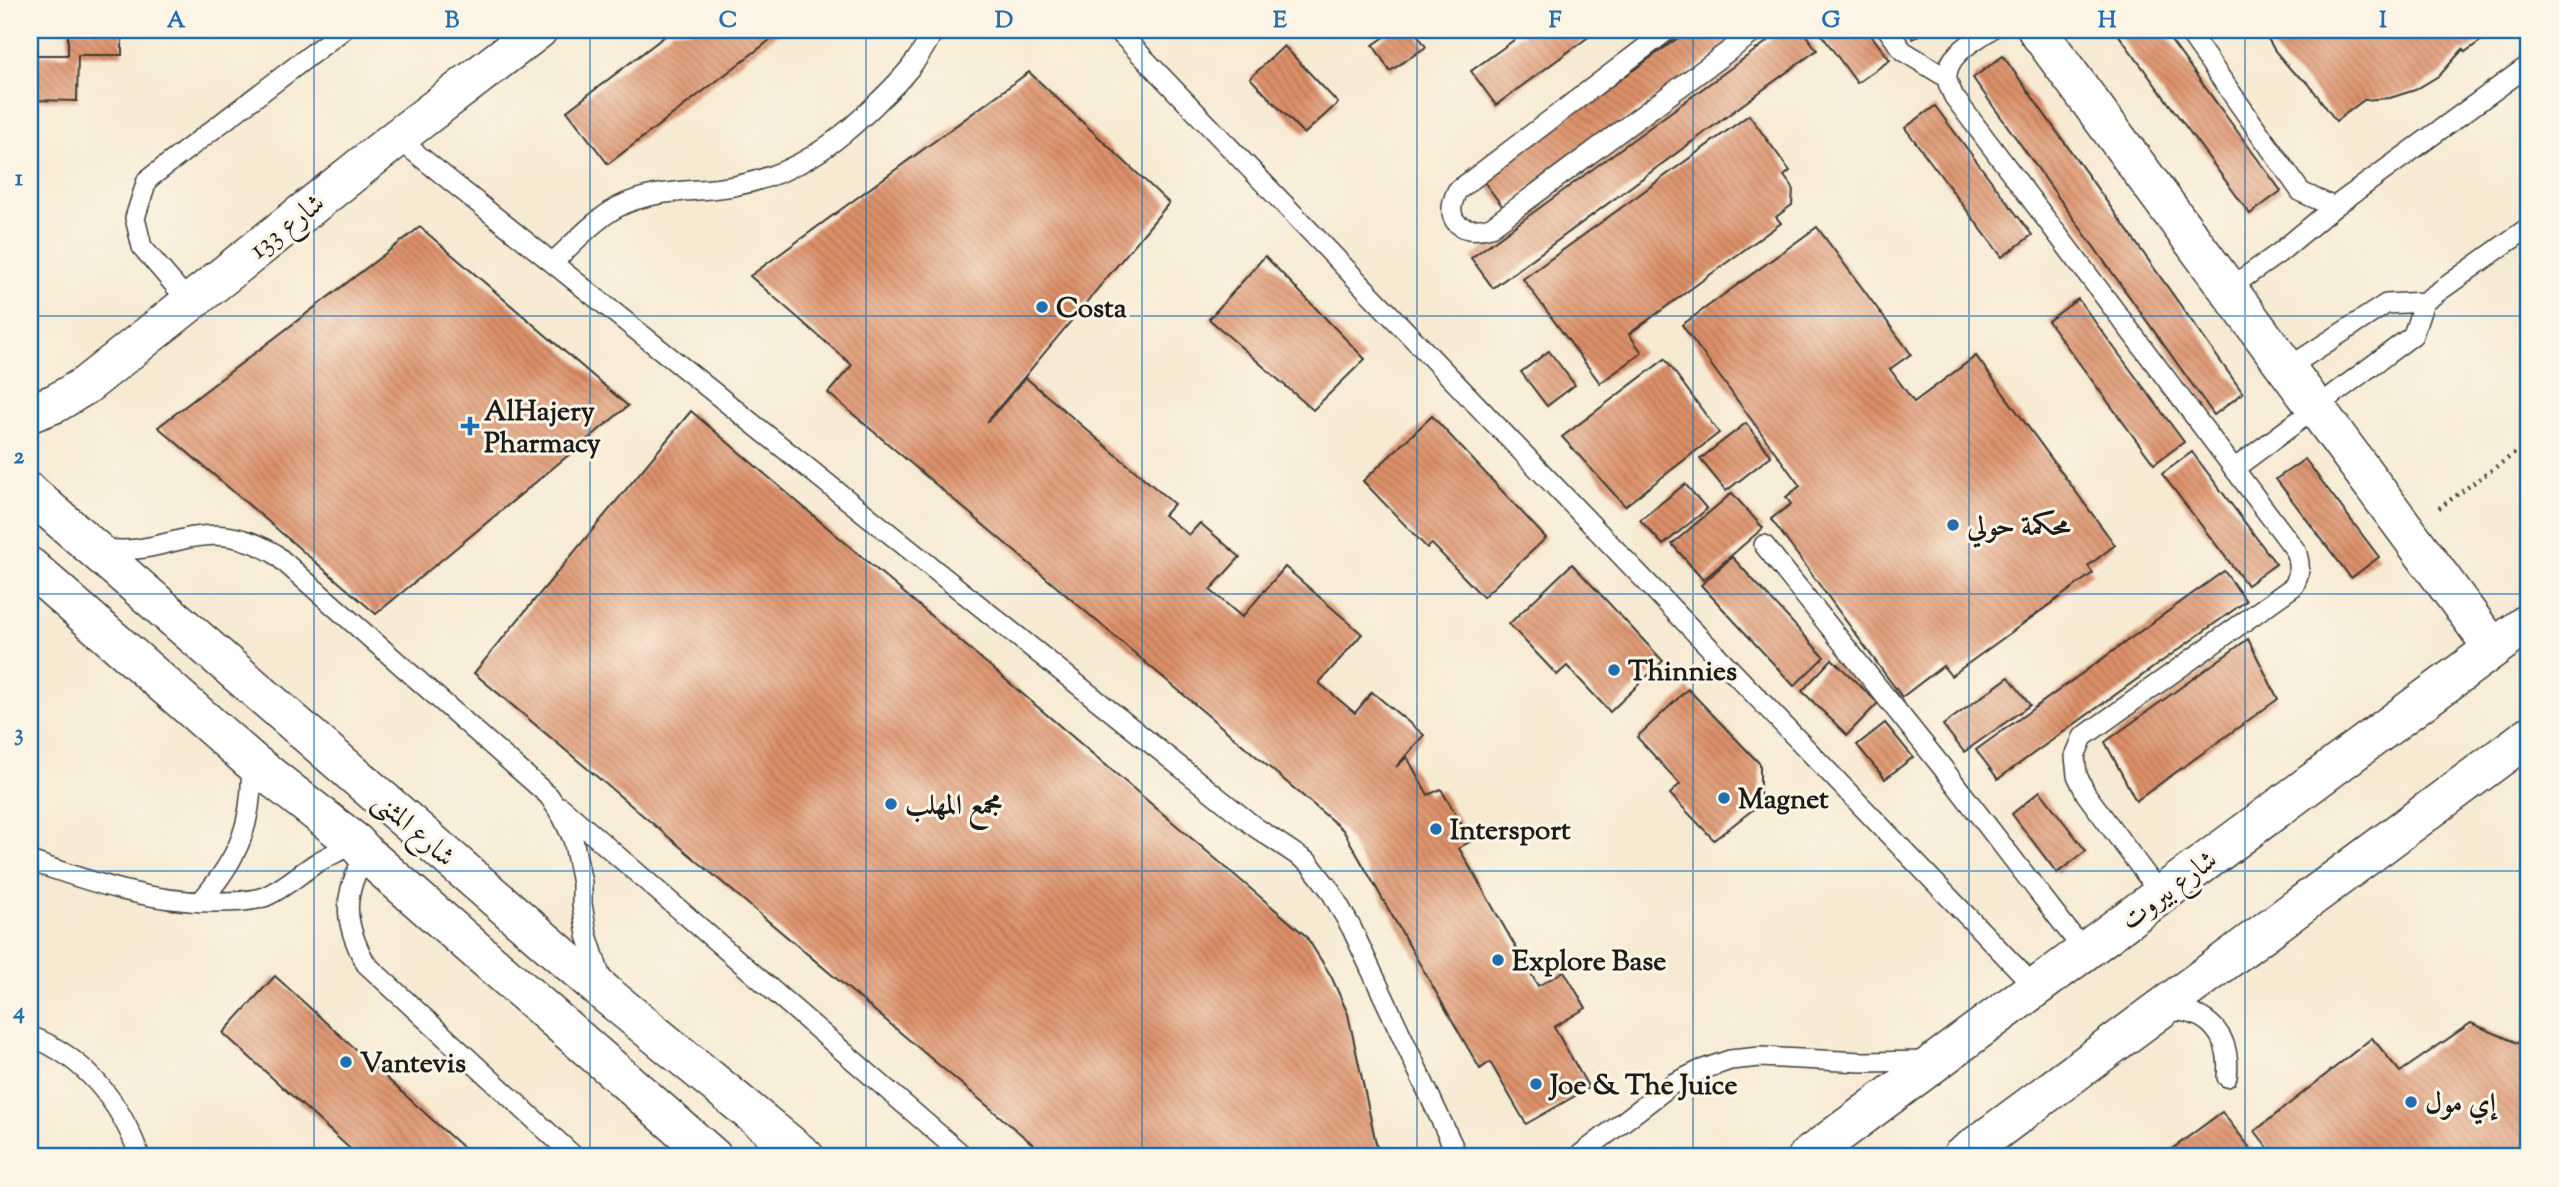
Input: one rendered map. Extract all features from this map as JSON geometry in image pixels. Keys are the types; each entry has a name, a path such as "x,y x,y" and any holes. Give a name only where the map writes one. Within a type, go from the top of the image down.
{"street":[{"name":"شارع 133","path":"30,413 56,403 86,385 397,138 538,30"},
{"path":"2037,30 2493,648"},
{"name":"شارع المثنى","path":"30,493 607,995 805,1157"},
{"name":"شارع المثنى","path":"30,567 251,761 361,848 713,1157"},
{"name":"شارع بيروت","path":"1807,1157 2529,622"},
{"path":"1961,1157 2529,736"}],"lane":[{"path":"189,302 142,247 135,218 147,180 343,30"},
{"path":"553,262 596,221 619,207 670,191 731,186 763,179 824,151 850,131 908,73 934,30"},
{"path":"1116,30 2036,988"},
{"path":"1668,30 1457,191 1452,201 1452,213 1457,223 1465,230 1491,227 1757,30"},
{"path":"1888,30 1903,51 1946,77 1954,97 2296,551 2301,564 2300,575 2294,586 2083,737 2075,756 2077,775 2087,794 2161,895"},
{"path":"1946,77 1950,63 1959,52 1990,30"},
{"path":"2187,30 2301,192 2334,207"},
{"path":"2228,289 2279,253 2334,207 2529,65"},
{"path":"397,138 1255,827 1309,863 1330,890 1352,929 1458,1157"},
{"path":"2286,369 2386,304 2424,302 2529,227"},
{"path":"2234,469 2413,335 2424,302"},
{"path":"91,547 124,550 217,533 237,536 274,552 549,796 965,1157"},
{"path":"1764,545 1942,767 2084,951"},
{"path":"200,902 229,867 239,848 251,805 251,761"},
{"path":"549,796 573,839 582,883 587,935 607,995"},
{"path":"30,861 146,897 200,902 242,902 280,889 317,863 361,848"},
{"path":"361,848 348,897 348,920 354,943 366,964 575,1157"},
{"path":"2150,1016 2180,1010 2195,1014 2208,1022 2219,1033 2226,1048 2227,1077"},
{"path":"30,1035 50,1043 90,1072 120,1111 140,1157"},
{"path":"1577,1157 1674,1083 1730,1060 1760,1057 1862,1062 1937,1061"}],"path":[{"path":"2407,530 2529,443"}],"building":[{"path":"68,30 122,30 122,55 78,55 77,101 30,100 30,55 68,55"},
{"path":"673,30 783,30 608,164 567,111"},
{"path":"1395,30 1414,30 1426,47 1390,71 1373,45"},
{"path":"1528,30 1598,30 1496,105 1471,71"},
{"path":"1689,30 1749,30 1503,207 1482,179"},
{"path":"1783,30 1802,30 1817,50 1493,288 1471,258"},
{"path":"1818,30 1867,30 1890,60 1857,83"},
{"path":"1906,30 1926,30 1913,39"},
{"path":"2115,30 2163,30 2281,191 2250,214"},
{"path":"2263,30 2496,30 2465,52 2463,49 2440,75 2415,90 2390,98 2364,100 2336,121 2308,83 2292,71 2275,51"},
{"path":"1284,46 1338,103 1304,134 1250,78"},
{"path":"2003,56 2243,393 2214,415 1973,78"},
{"path":"1029,72 1169,203 987,422 1026,378 1174,504 1164,515 1189,535 1200,523 1240,557 1210,590 1242,617 1285,567 1362,634 1319,683 1355,713 1372,692 1424,735 1396,767 1407,757 1428,795 1441,789 1471,841 1459,848 1538,986 1564,971 1586,1008 1554,1027 1589,1088 1526,1124 1490,1062 1480,1069 1343,830 828,393 852,365 750,276"},
{"path":"30,102 35,102 33,144 30,144"},
{"path":"1935,106 2032,235 2002,257 1905,128"},
{"path":"1749,115 1790,171 1784,176 1793,188 1792,205 1776,217 1781,223 1629,334 1642,353 1600,383 1523,279"},
{"path":"420,227 628,406 376,614 158,427"},
{"name":"محكمة حولي","path":"1817,227 1911,354 1890,369 1914,402 1976,356 2115,545 2088,566 2093,573 1951,676 1943,666 1902,697 1771,519 1791,504 1786,497 1800,486 1682,325"},
{"path":"1265,256 1365,359 1313,410 1209,319"},
{"path":"2078,299 2184,442 2154,464 2048,321"},
{"path":"1549,351 1575,385 1547,406 1521,372"},
{"path":"1665,359 1719,433 1625,506 1562,437"},
{"name":"مجمع المهلب","path":"691,411 1306,936 1331,976 1348,1014 1379,1157 1048,1157 474,673"},
{"path":"1432,416 1546,538 1483,597 1432,544 1427,548 1363,481"},
{"path":"1746,423 1771,456 1726,491 1700,459"},
{"path":"2192,452 2276,564 2247,585 2162,474"},
{"path":"2305,459 2379,557 2351,578 2276,479"},
{"path":"1685,484 1707,509 1663,545 1640,520"},
{"path":"1732,493 1763,528 1703,580 1672,544"},
{"path":"1732,557 1824,657 1794,686 1701,585"},
{"path":"1572,564 1663,661 1610,712 1567,666 1557,675 1509,624"},
{"path":"2224,571 2246,601 1998,779 1976,750"},
{"path":"2248,639 2278,699 2136,801 2105,742"},
{"path":"1832,659 1878,703 1847,735 1802,691"},
{"path":"2009,677 2030,705 1964,752 1943,725"},
{"path":"1688,689 1760,764 1760,804 1714,840 1670,794 1680,784 1637,737"},
{"path":"1885,723 1913,757 1885,779 1857,745"},
{"path":"2040,791 2086,851 2057,873 2012,814"},
{"path":"275,976 473,1157 359,1157 223,1033"},
{"name":"إي مول","path":"2471,1023 2529,1048 2529,1157 2275,1157 2255,1131 2372,1038 2400,1072"},
{"path":"2222,1112 2257,1157 2161,1157"}],"place":[{"name":"Costa","path":"1042,307"},
{"name":"AlHajery Pharmacy","path":"470,426"},
{"name":"محكمة حولي","path":"1953,525"},
{"name":"Thinnies","path":"1614,670"},
{"name":"Magnet","path":"1724,798"},
{"name":"مجمع المهلب","path":"891,804"},
{"name":"Intersport","path":"1436,829"},
{"name":"Explore Base","path":"1498,960"},
{"name":"Vantevis","path":"346,1062"},
{"name":"Joe & The Juice","path":"1536,1084"},
{"name":"إي مول","path":"2411,1102"}]}
